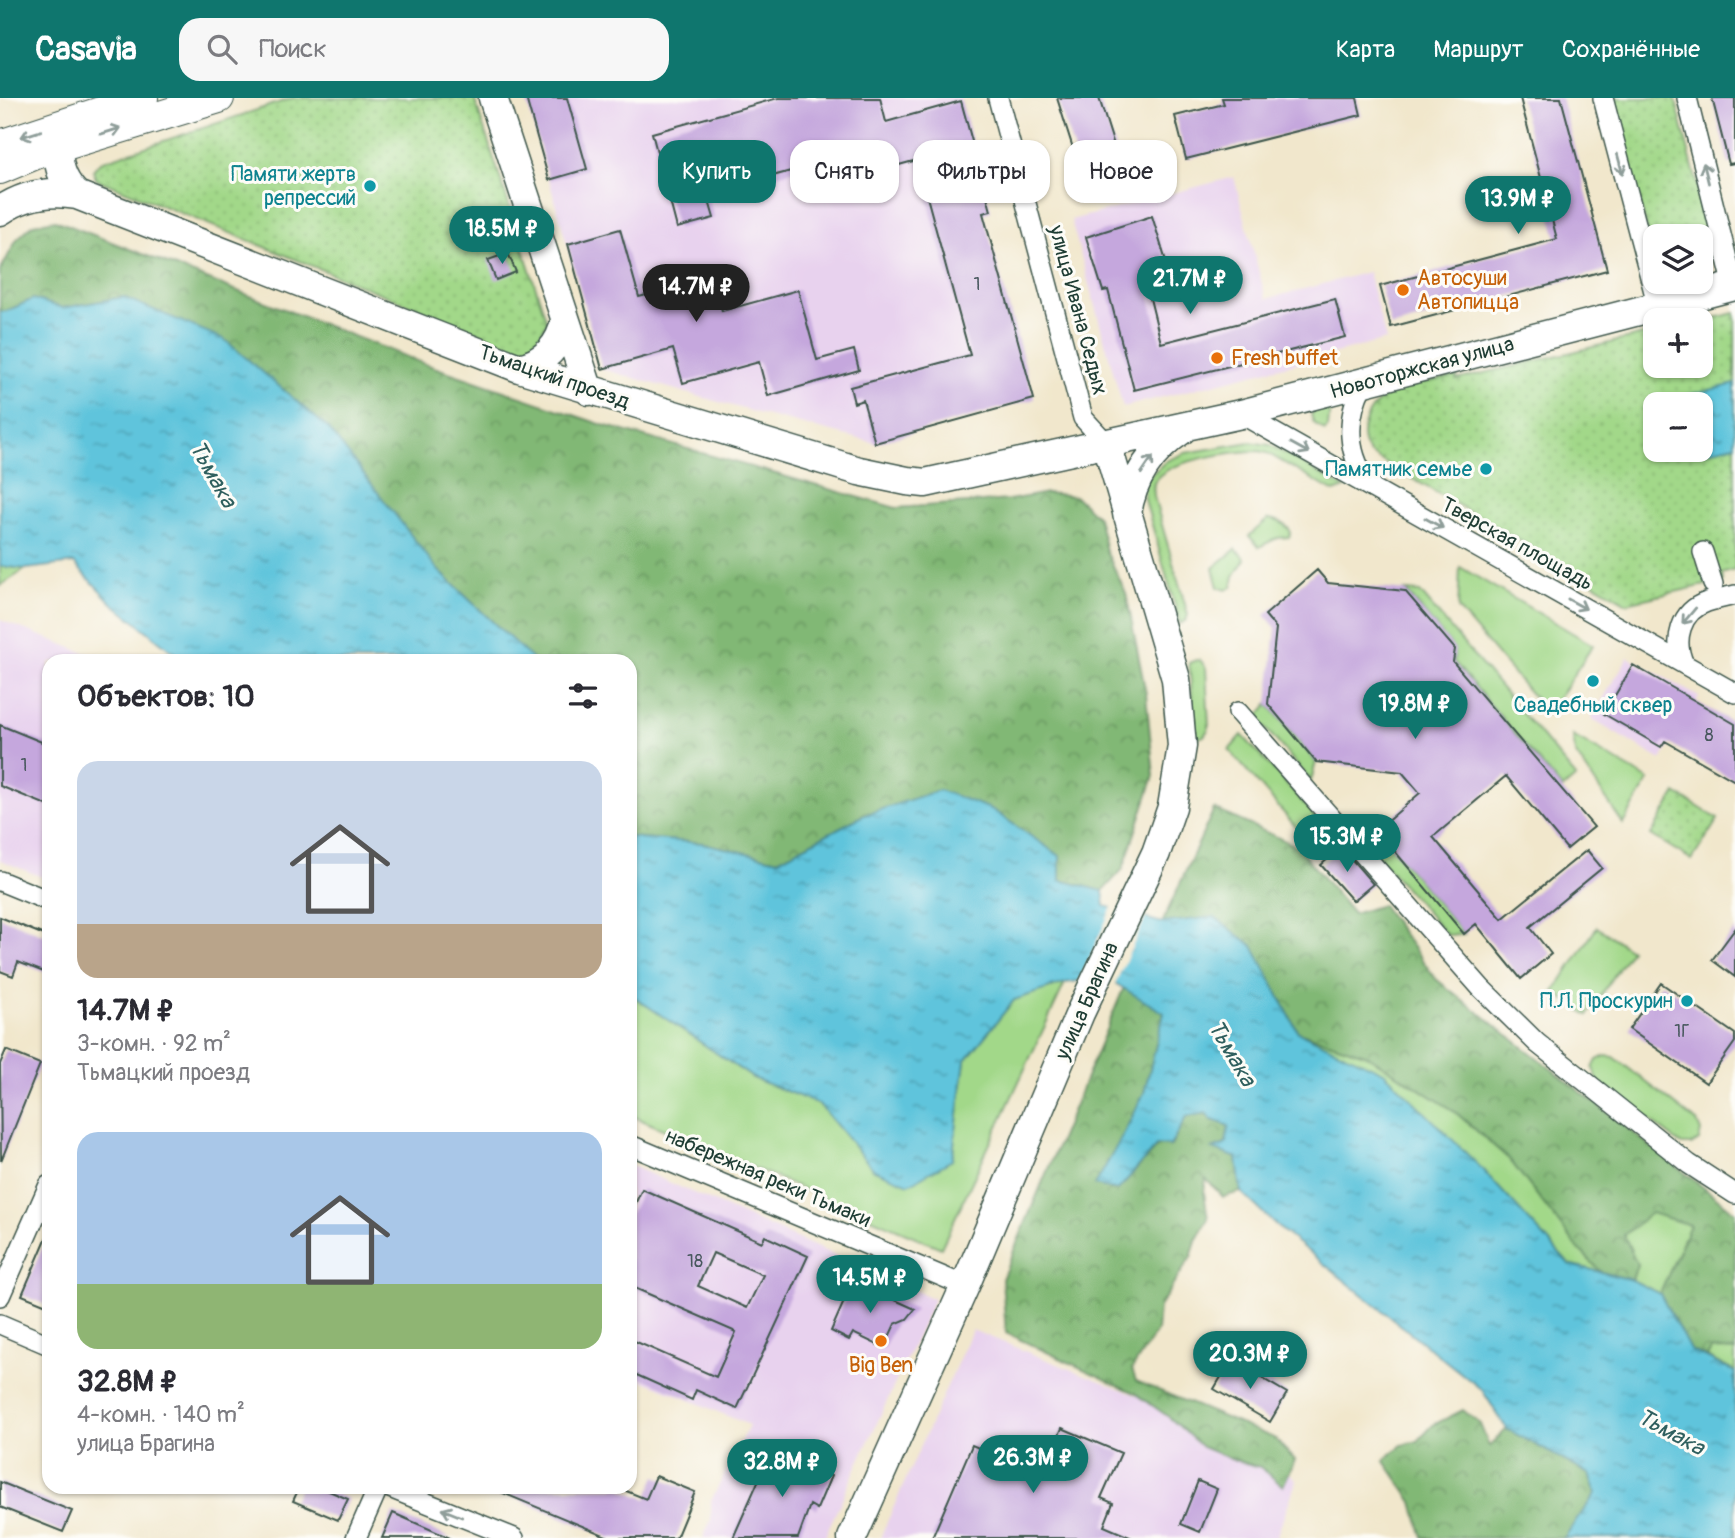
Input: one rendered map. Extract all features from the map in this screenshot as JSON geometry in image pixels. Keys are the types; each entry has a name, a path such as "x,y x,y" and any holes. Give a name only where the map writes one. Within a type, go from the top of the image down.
{"main road":[{"path":"0,145 143,98"},
{"path":"0,169 59,147 219,98"},
{"path":"493,98 589,391"},
{"path":"59,147 61,171 67,184 77,195"},
{"name":"Тьмацкий проезд","path":"8,206 49,193 77,195 519,368 859,471 907,481 936,481 1107,444"},
{"name":"Новоторжская улица","path":"1107,444 1363,384 1735,287"},
{"path":"519,368 547,355 558,342 565,320"},
{"path":"1127,514 1133,488 1144,467 1166,441 1185,427"},
{"name":"улица Брагина","path":"852,1538 965,1286 1080,1013 1156,853 1172,807 1182,753 1182,726 1175,672 1107,444"}],"street":[{"name":"улица Ивана Седых","path":"998,98 1083,418 1107,444"},
{"path":"1602,98 1658,307"},
{"path":"1687,98 1735,287"},
{"path":"1363,384 1353,406 1350,439 1360,470 1374,489"},
{"name":"Тверская площадь","path":"1241,414 1735,693"},
{"path":"1703,552 1713,584"},
{"path":"1684,664 1678,640 1680,628 1686,618 1694,609 1705,603 1735,595"},
{"path":"1238,712 1481,988 1537,1043 1689,1164 1735,1194"},
{"path":"0,881 42,898"},
{"name":"набережная реки Тьмаки","path":"637,1148 965,1286"},
{"path":"0,1296 42,1201"},
{"path":"0,1324 42,1342"},
{"path":"356,1538 374,1494"},
{"path":"405,1494 514,1538"}],"shaded area":[{"path":"526,98 960,98 972,140 913,140 913,203 989,203 991,211 983,214 1034,399 875,443 602,369"},
{"path":"1234,177 1266,299 1368,272 1386,340 1123,407 1071,220 1135,203 1177,203 1177,192"},
{"path":"0,620 88,654 42,654 42,877 0,860"},
{"path":"1628,657 1699,697 1661,760 1591,719"},
{"path":"637,1168 934,1299 824,1538 703,1538 711,1520 711,1501 749,1425 637,1378"},
{"path":"972,1330 1259,1444 1297,1480 1276,1538 880,1538"}],"green space":[{"path":"293,98 474,98 547,322 529,347 516,348 96,179 93,170 100,162"},
{"path":"1613,98 1675,98 1707,224 1646,224"},
{"path":"55,220 425,364 603,425 896,508 1009,500 1047,493 1075,496 1098,517 1106,551 1126,593 1146,694 1154,776 1123,869 1103,891 1060,880 1059,856 991,809 864,815 778,860 702,843 637,838 637,654 527,654 438,570 123,297 63,308 33,299 0,312 0,271 17,239 33,224"},
{"path":"1735,313 1735,570 1722,574 1723,581 1627,603 1370,454 1364,444 1364,427 1371,410 1380,401 1403,388 1417,384 1457,376 1456,380 1643,335 1643,378 1713,378 1713,318"},
{"path":"1330,407 1328,427 1325,431 1314,423 1311,415 1314,411"},
{"path":"1250,442 1270,445 1345,488 1334,492 1259,451 1203,458 1173,467 1162,474 1154,483 1154,497 1188,615 1180,624 1145,500 1143,482 1166,461 1185,453"},
{"path":"1268,519 1281,522 1291,532 1289,537 1277,538 1259,547 1249,536"},
{"path":"1236,549 1245,559 1234,576 1232,587 1226,590 1218,587 1213,568"},
{"path":"0,566 26,569 0,586"},
{"path":"1460,567 1593,645 1548,714 1458,609"},
{"path":"1406,591 1420,592 1576,777 1562,789 1454,662 1454,649"},
{"path":"1201,661 1206,668 1209,728 1204,736 1196,739 1189,663"},
{"path":"1268,704 1316,762 1311,781 1261,723 1259,715"},
{"path":"1242,735 1325,827 1309,842 1229,750"},
{"path":"1573,736 1649,780 1623,824 1575,753"},
{"path":"1676,793 1718,819 1692,860 1651,835"},
{"path":"1214,809 1297,846 1353,914 1382,905 1436,979 1735,1212 1735,1351 1712,1349 1707,1357 1690,1350 1660,1294 1690,1225 1651,1213 1624,1235 1637,1264 1632,1280 1601,1272 1578,1248 1509,1159 1453,1110 1365,1054 1298,1032 1252,946 1162,923"},
{"path":"1377,830 1464,934 1447,935 1373,851"},
{"path":"1597,927 1631,950 1588,1015 1554,992"},
{"path":"1065,983 941,1248 637,1118 637,999 753,1078 819,1104 874,1170 952,1160 965,1061 1014,1000"},
{"path":"1124,987 1164,1013 1144,1093 1124,1133 1118,1190 1158,1145 1171,1146 1186,1117 1206,1113 1212,1120 1229,1125 1226,1144 1214,1148 1237,1158 1241,1192 1223,1197 1206,1179 1204,1192 1208,1219 1191,1257 1159,1307 1157,1331 1132,1369 1136,1381 1274,1438 1295,1460 1283,1486 1260,1467 1202,1447 1170,1418 1135,1393 1006,1333 1002,1279"},
{"path":"1298,1032 1365,1054 1453,1110 1509,1159 1578,1248 1601,1272 1569,1264 1478,1165"},
{"path":"1605,1056 1614,1057 1697,1122 1701,1131 1699,1140 1691,1145 1682,1145 1598,1081 1593,1068 1597,1060"},
{"path":"1651,1212 1690,1225 1660,1294 1632,1280 1637,1264 1623,1235"},
{"path":"1711,1349 1735,1351 1735,1372 1707,1357"},
{"path":"1463,1410 1480,1424 1489,1446 1507,1429 1589,1474 1596,1493 1564,1538 1423,1538 1413,1502 1384,1460 1402,1445 1418,1441 1433,1425"}],"water":[{"name":"Тьмака","path":"123,297 224,339 328,428 438,570 527,654 175,654 111,602 74,563 26,569 0,566 0,312 33,299 63,308"},
{"path":"1735,384 1735,445 1713,450 1713,392 1700,392"},
{"name":"Тьмака","path":"939,790 991,809 1060,856 1060,880 1103,891 1105,906 1162,923 1214,917 1253,946 1298,1032 1384,1072 1478,1165 1569,1264 1632,1280 1660,1294 1690,1350 1735,1372 1735,1538 1564,1538 1596,1493 1589,1474 1507,1429 1482,1390 1279,1228 1241,1192 1237,1158 1213,1149 1226,1144 1229,1126 1212,1120 1206,1113 1186,1117 1170,1146 1157,1145 1118,1190 1095,1185 1144,1093 1164,1013 1105,977 1065,983 1014,1000 965,1061 952,1160 909,1184 874,1170 819,1104 753,1078 637,999 637,838 702,843 778,860 864,815"}],"pier":[{"path":"1113,905 1147,915 1114,986 1104,981 1078,984"}],"building":[{"path":"526,98 567,98 587,169 549,180"},
{"path":"778,98 880,98 886,122 961,101 972,140 913,140 913,161 899,165 899,140 790,140 790,171 776,175 776,140 658,140 658,156 652,133"},
{"path":"1057,98 1099,98 1112,140 1070,140"},
{"path":"1222,98 1357,98 1361,115 1186,159 1175,116 1224,104"},
{"path":"1520,98 1561,98 1607,270 1391,327 1380,286 1557,239"},
{"path":"1712,98 1735,98 1735,163 1729,164"},
{"path":"670,203 710,203 714,218 677,228"},
{"path":"929,203 989,203 991,211 983,213 1034,399 875,443 863,400 854,403 850,387 970,355"},
{"path":"1152,216 1169,271 1145,278 1161,343 1335,299 1345,337 1134,390 1108,290 1103,291 1086,237"},
{"path":"620,229 639,297 713,277 722,311 798,290 817,360 854,350 859,370 768,396 759,362 683,383 673,349 602,369 568,244"},
{"path":"508,253 516,272 496,280 488,260"},
{"path":"1317,570 1328,583 1405,591 1455,649 1453,662 1594,827 1567,849 1506,776 1433,837 1502,919 1587,850 1602,868 1530,927 1551,954 1521,979 1476,924 1464,934 1377,830 1420,793 1402,772 1316,762 1268,704 1276,628 1265,615"},
{"path":"1633,665 1735,724 1735,781 1665,741 1661,747 1604,714"},
{"path":"0,725 42,742 42,803 0,786"},
{"path":"1341,847 1373,884 1353,901 1321,865"},
{"path":"0,917 42,934 42,971 18,962 13,976 0,971"},
{"path":"1735,929 1735,977 1712,960"},
{"path":"1661,983 1735,1034 1735,1042 1706,1083 1629,1029"},
{"path":"6,1050 40,1064 1,1161 0,1064"},
{"path":"642,1189 762,1242 765,1236 808,1256 737,1409 696,1390 692,1400 637,1375 637,1342 716,1377 736,1332 637,1289 637,1200","holes":["713,1253 763,1275 747,1308 698,1286"]},
{"path":"42,1248 42,1303 22,1295"},
{"path":"853,1281 915,1309 907,1319 895,1324 884,1348 853,1333 849,1340 831,1331"},
{"path":"1231,1360 1287,1393 1270,1422 1214,1389"},
{"path":"1062,1428 1121,1453 1101,1498 1113,1503 1104,1526 1132,1538 932,1538 972,1445 1042,1475"},
{"path":"772,1450 831,1476 817,1509 810,1505 798,1538 733,1538"},
{"path":"656,1476 695,1492 676,1538 611,1538 505,1494 634,1494 646,1499"},
{"path":"1198,1481 1217,1489 1200,1532 1181,1524"},
{"path":"0,1482 72,1511 63,1532 0,1507"},
{"path":"296,1494 336,1494 348,1499 338,1520 293,1501"},
{"path":"393,1513 450,1538 382,1538"}],"place":[{"name":"Памяти жертв репрессий","path":"370,186"},
{"name":"Автосуши Автопицца","path":"1403,290"},
{"name":"Fresh buffet","path":"1217,358"},
{"name":"Памятник семье","path":"1486,469"},
{"name":"Свадебный сквер","path":"1593,681"},
{"name":"П.Л. Проскурин","path":"1687,1001"},
{"name":"Big Ben","path":"881,1341"}]}
